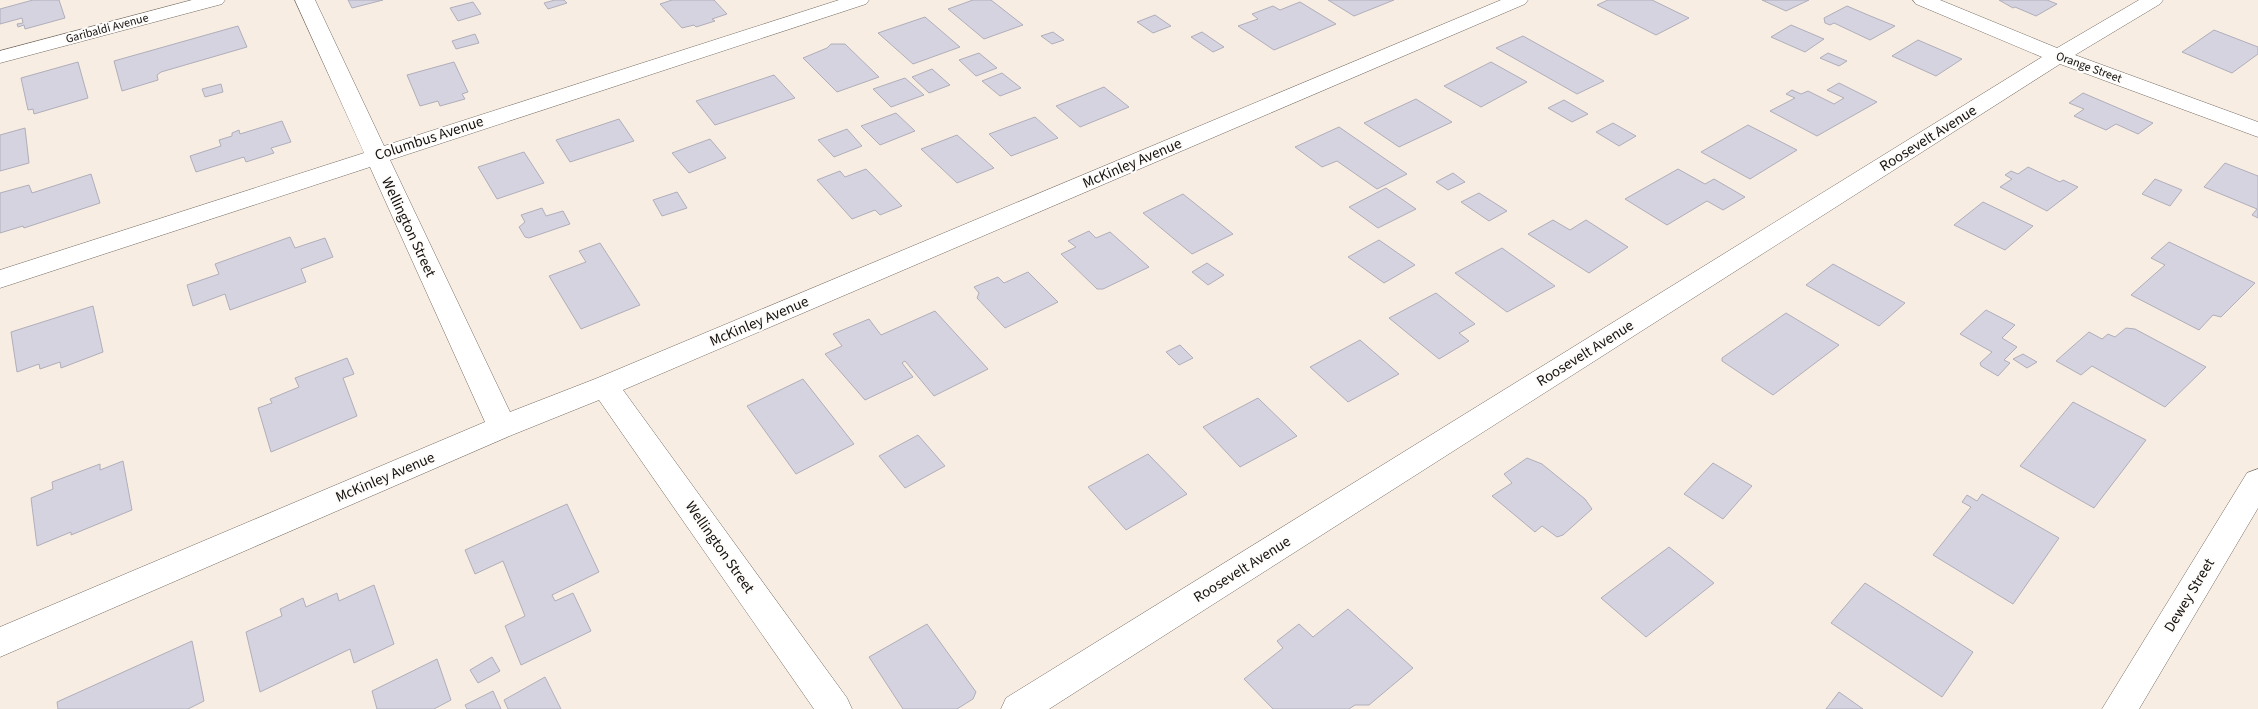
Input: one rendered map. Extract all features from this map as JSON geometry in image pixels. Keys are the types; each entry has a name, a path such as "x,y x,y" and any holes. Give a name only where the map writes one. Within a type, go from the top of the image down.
{"street":[{"name":"Garibaldi Avenue","path":"0,56 215,0"},
{"name":"Wellington Street","path":"305,0 502,427"},
{"name":"Columbus Avenue","path":"0,279 859,0"},
{"name":"McKinley Avenue","path":"0,642 502,427 605,386 1518,0"},
{"name":"Orange Street","path":"1923,0 2058,56 2258,130"},
{"name":"Roosevelt Avenue","path":"1019,709 2058,56 2153,0"},
{"name":"Wellington Street","path":"605,386 834,709"},
{"name":"Dewey Street","path":"2120,709 2258,481"}],"building":[{"path":"33,0 59,0 65,18 25,29 24,25 18,27 17,24 23,23 22,18 0,24 0,9"},
{"path":"348,0 383,0 352,8"},
{"path":"564,0 567,3 548,9 544,3"},
{"path":"672,0 714,0 727,14 712,19 715,21 696,27 694,25 682,28 660,4"},
{"path":"973,0 991,0 1023,25 984,39 948,9"},
{"path":"1328,0 1394,0 1354,16"},
{"path":"1608,0 1652,0 1689,18 1656,35 1597,5"},
{"path":"1762,0 1809,0 1786,11"},
{"path":"1999,0 2047,0 2057,4 2036,16 2015,7 2013,8"},
{"path":"473,2 481,14 458,21 450,8"},
{"path":"1300,2 1336,24 1274,50 1238,26 1258,19 1252,14 1273,6 1280,10"},
{"path":"1847,6 1895,26 1870,40 1834,23 1830,25 1825,23 1824,18"},
{"path":"1155,15 1171,26 1153,33 1137,22"},
{"path":"925,17 960,47 913,64 878,33"},
{"path":"1791,25 1824,39 1805,52 1771,37"},
{"path":"238,26 247,47 161,72 157,75 158,80 122,91 114,61"},
{"path":"2214,30 2258,47 2258,54 2232,73 2182,52"},
{"path":"1053,32 1064,40 1052,44 1041,36"},
{"path":"1202,32 1224,47 1213,52 1191,37"},
{"path":"475,34 479,43 456,49 452,41"},
{"path":"1523,36 1604,81 1577,94 1496,48"},
{"path":"1918,40 1962,59 1936,76 1892,56"},
{"path":"831,44 845,44 879,77 837,92 803,58 827,48"},
{"path":"979,53 997,68 976,76 959,60"},
{"path":"1828,53 1847,61 1839,66 1820,58"},
{"path":"78,62 88,98 34,114 33,109 28,110 21,78"},
{"path":"454,62 468,92 462,94 465,99 440,106 438,101 420,106 407,75"},
{"path":"1491,62 1527,82 1481,107 1444,86"},
{"path":"932,69 950,85 929,93 912,77"},
{"path":"1002,73 1021,88 1000,96 982,81"},
{"path":"774,75 795,98 715,125 696,101"},
{"path":"905,78 924,95 891,107 873,89"},
{"path":"1839,83 1877,102 1817,136 1770,111 1795,98 1786,94 1792,90 1801,94 1808,91 1834,104 1844,98 1827,90"},
{"path":"221,84 223,92 205,97 202,89"},
{"path":"1104,87 1129,107 1080,127 1056,106"},
{"path":"2083,93 2153,123 2138,134 2116,124 2106,130 2074,116 2084,109 2069,103"},
{"path":"1416,99 1452,122 1399,147 1364,123"},
{"path":"1564,100 1588,114 1572,122 1548,108"},
{"path":"896,113 915,131 880,145 861,126"},
{"path":"1035,117 1058,138 1011,156 989,134"},
{"path":"619,119 634,141 570,162 556,140"},
{"path":"282,121 291,142 271,148 274,153 246,162 244,157 196,172 190,156 221,146 219,140 232,136 232,133 239,130 240,134"},
{"path":"1613,123 1636,136 1619,146 1596,132"},
{"path":"1748,125 1797,150 1750,179 1701,152"},
{"path":"1339,127 1407,174 1377,189 1337,161 1322,167 1295,147"},
{"path":"25,128 29,163 0,171 0,135"},
{"path":"847,129 862,146 834,157 818,140"},
{"path":"957,135 994,168 957,183 921,149"},
{"path":"710,139 726,158 689,173 672,153"},
{"path":"524,152 544,183 497,199 478,167"},
{"path":"2225,163 2258,176 2258,218 2252,215 2257,209 2204,187"},
{"path":"2028,167 2060,182 2063,180 2078,187 2047,211 2000,187 2012,179 2005,175 2011,171 2018,174"},
{"path":"866,169 902,206 880,215 875,210 852,219 817,180 840,171 845,177"},
{"path":"1678,169 1705,184 1714,179 1745,197 1723,210 1707,201 1667,225 1625,199"},
{"path":"1453,173 1465,182 1448,190 1436,182"},
{"path":"91,174 100,203 24,228 23,226 0,233 0,193 29,185 32,193"},
{"path":"2155,179 2182,190 2170,206 2142,194"},
{"path":"1386,188 1416,209 1378,228 1349,207"},
{"path":"677,192 687,208 662,216 653,200"},
{"path":"1479,193 1507,211 1489,221 1461,202"},
{"path":"1183,194 1233,234 1192,254 1143,213"},
{"path":"1983,202 2033,226 2005,250 1954,225"},
{"path":"542,208 546,216 563,211 570,224 529,238 525,237 519,227 525,222 521,215"},
{"path":"1553,220 1570,230 1586,220 1628,247 1589,273 1528,234"},
{"path":"1089,231 1096,238 1110,232 1149,267 1103,289 1097,289 1061,254 1076,247 1068,241"},
{"path":"290,237 295,248 325,238 333,257 301,269 306,282 230,310 225,294 193,306 187,285 219,274 215,264"},
{"path":"1379,240 1415,265 1384,283 1348,257"},
{"path":"2169,242 2255,283 2221,317 2213,315 2199,330 2131,295 2165,265 2151,258"},
{"path":"600,243 640,305 581,329 549,276 586,262 579,251"},
{"path":"1502,248 1555,286 1507,312 1455,273"},
{"path":"1207,263 1224,275 1208,285 1192,272"},
{"path":"1833,264 1905,303 1879,326 1806,285"},
{"path":"1028,272 1058,302 1005,328 977,298 979,293 974,287 998,277 1004,283"},
{"path":"1436,293 1475,324 1459,333 1469,341 1439,359 1389,318"},
{"path":"93,306 103,352 61,368 60,362 40,369 39,364 17,372 11,332"},
{"path":"1986,310 2015,325 2002,338 2017,347 2004,360 2010,363 1998,376 1981,366 1980,363 1992,352 1960,334"},
{"path":"935,311 988,369 934,396 905,361 902,363 913,377 865,400 825,354 842,346 833,334 869,319 881,335"},
{"path":"1786,313 1839,345 1773,395 1722,361 1722,358"},
{"path":"2126,328 2135,329 2206,367 2165,407 2092,366 2081,375 2056,361 2089,332 2102,339 2108,334 2115,337"},
{"path":"1360,340 1399,374 1348,402 1310,367"},
{"path":"1180,345 1193,358 1179,365 1166,352"},
{"path":"2023,354 2037,362 2027,368 2013,359"},
{"path":"347,358 354,374 343,378 357,416 271,452 258,408 272,403 270,399 299,387 295,378"},
{"path":"803,379 854,444 796,474 747,406"},
{"path":"1258,398 1297,436 1240,467 1203,427"},
{"path":"2073,402 2146,440 2094,508 2020,466"},
{"path":"918,435 945,466 905,488 879,456"},
{"path":"1148,454 1187,494 1126,530 1088,487"},
{"path":"1527,458 1542,464 1585,499 1592,509 1563,535 1557,537 1542,526 1535,532 1492,496 1512,483 1504,474"},
{"path":"123,461 132,510 71,535 71,532 37,546 31,498 53,489 52,482 100,464 100,470"},
{"path":"1713,463 1752,486 1723,519 1684,494"},
{"path":"1982,494 2059,538 2013,604 1933,555 1971,507 1962,502 1967,495 1977,501"},
{"path":"567,504 599,572 552,595 555,601 573,593 591,631 521,665 505,626 525,616 503,561 475,574 465,550"},
{"path":"1669,547 1714,583 1646,637 1601,598"},
{"path":"1865,583 1973,652 1942,697 1831,623"},
{"path":"374,585 394,644 354,663 350,649 260,692 246,632 282,616 280,609 303,598 306,607 337,593 339,601"},
{"path":"1348,609 1413,668 1369,705 1355,705 1349,709 1273,709 1244,679 1283,648 1277,641 1299,624 1313,637"},
{"path":"927,624 976,692 973,699 957,709 903,709 869,657"},
{"path":"192,641 204,701 188,709 58,709 57,702"},
{"path":"492,657 500,671 478,683 470,670"},
{"path":"437,659 451,700 434,709 377,709 372,691"},
{"path":"545,677 561,709 508,709 504,700"},
{"path":"493,691 501,709 467,709 465,705"},
{"path":"1839,692 1863,709 1826,709"}]}
